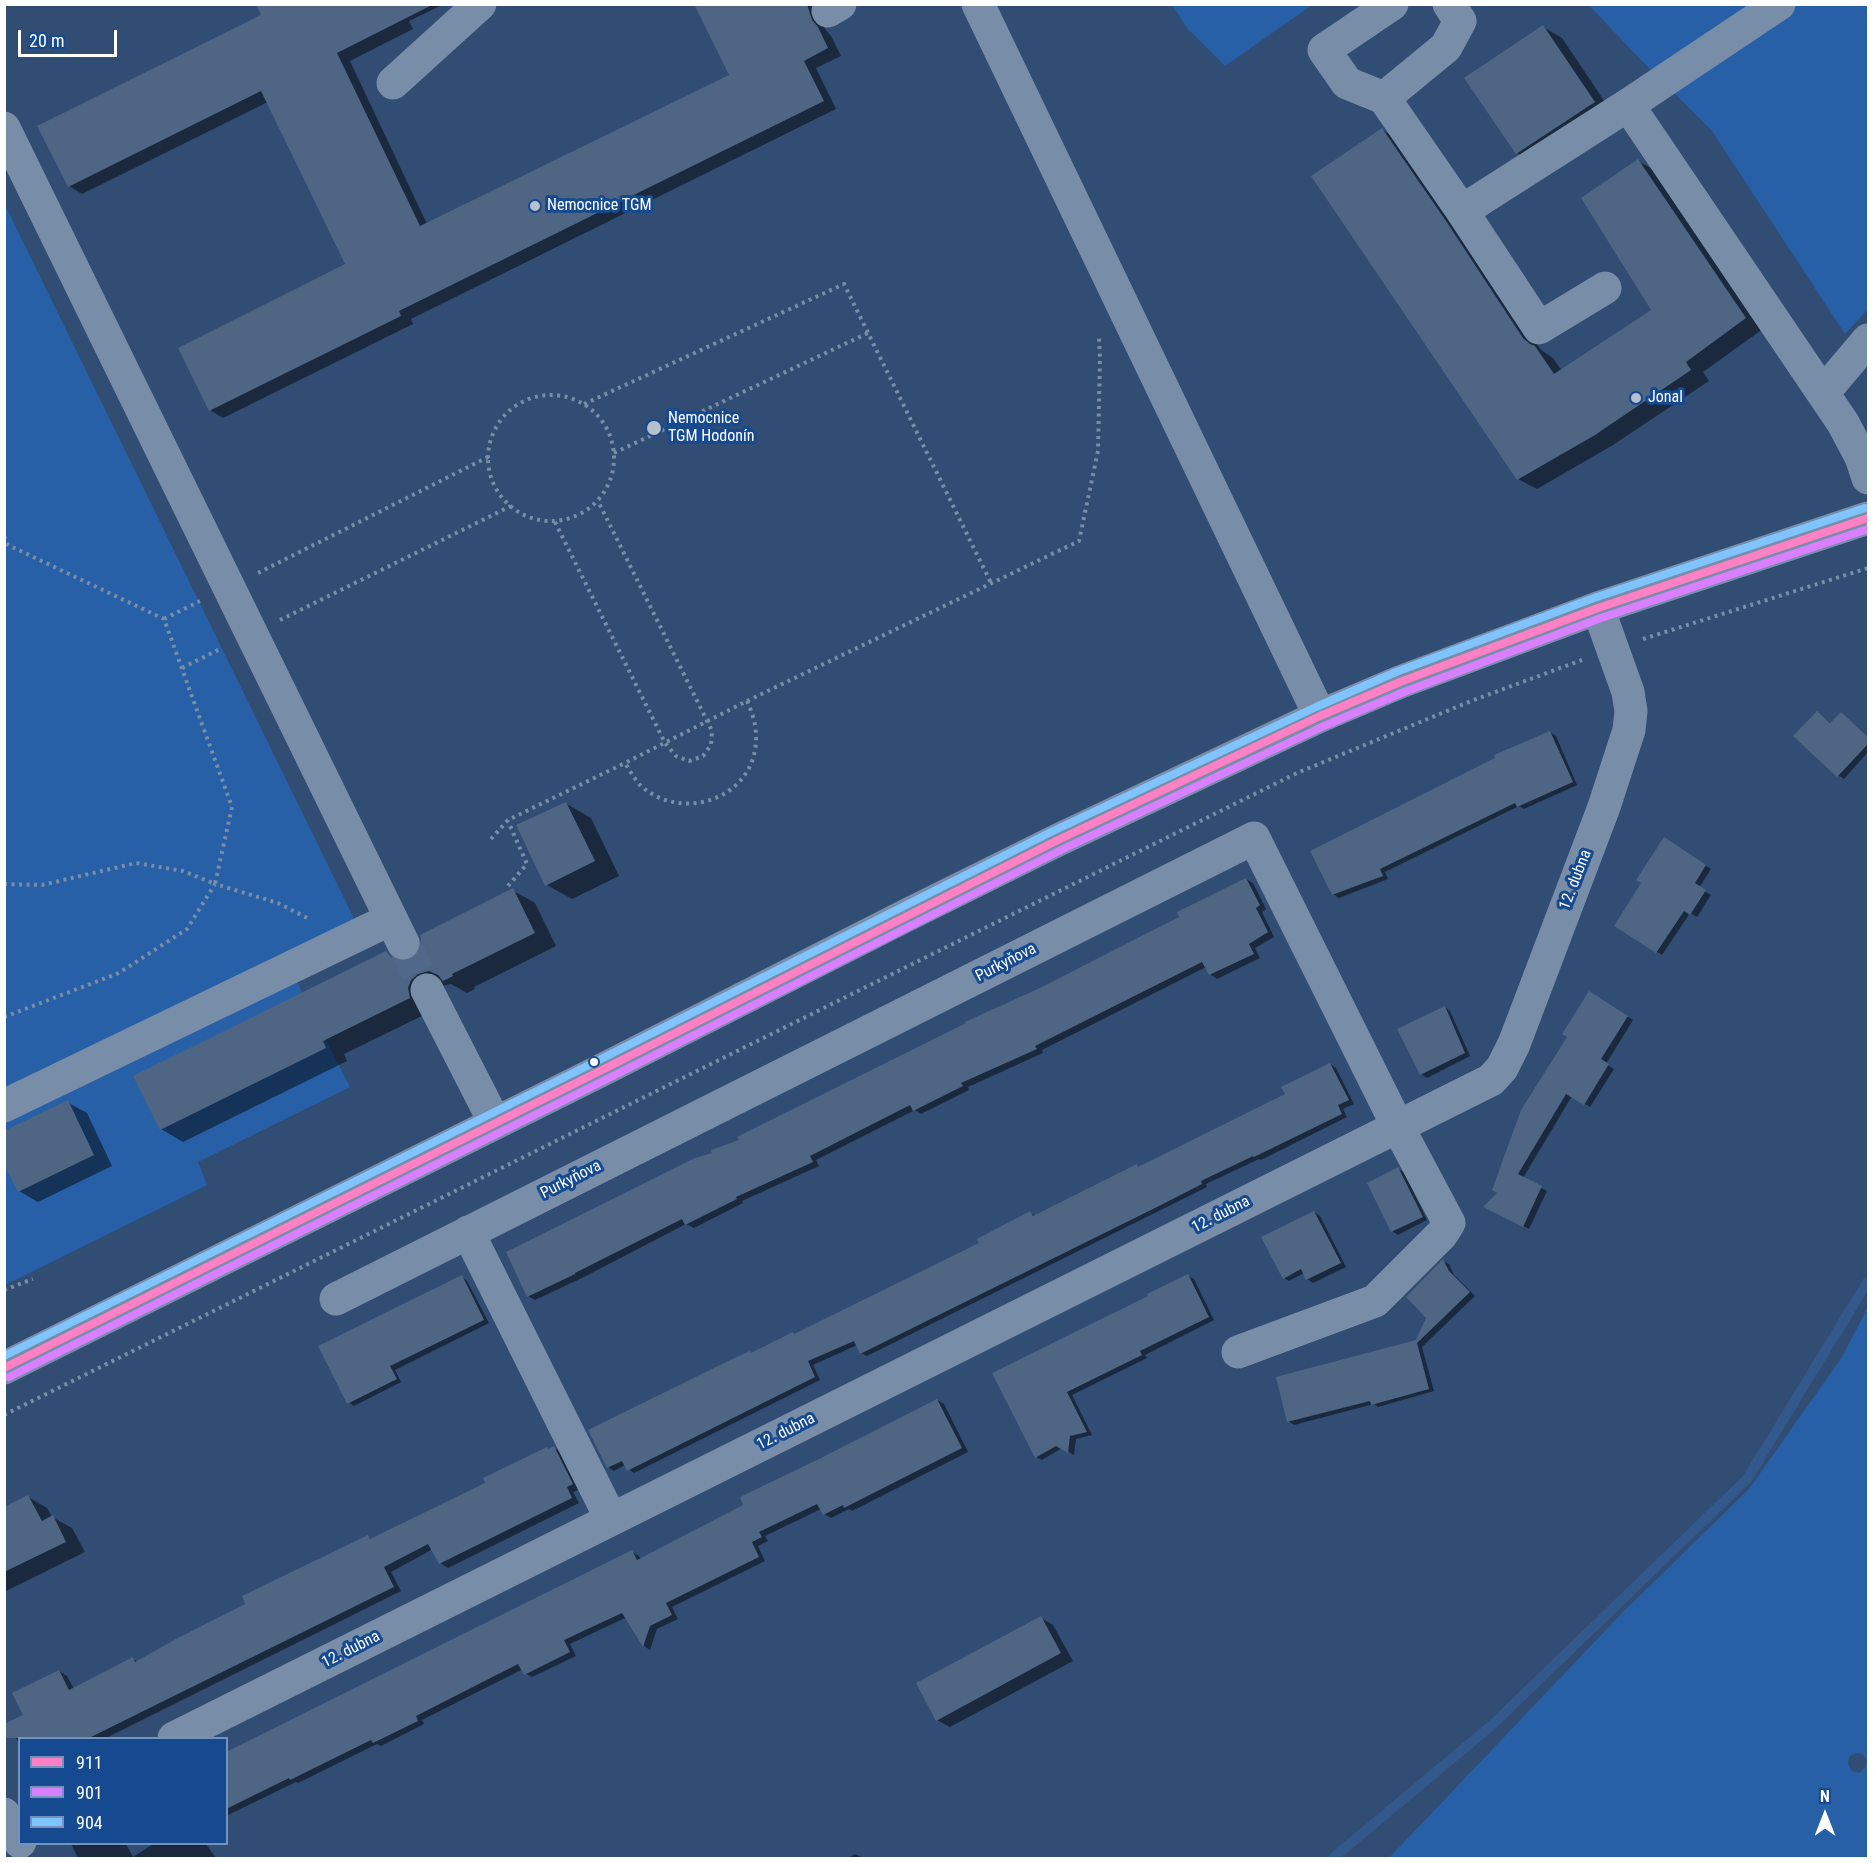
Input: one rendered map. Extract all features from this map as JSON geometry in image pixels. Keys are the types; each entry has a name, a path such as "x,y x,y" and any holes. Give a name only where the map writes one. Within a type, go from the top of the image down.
{"street":[{"path":"393,83 480,4"},
{"path":"978,4 1320,716"},
{"path":"1392,4 1324,50 1347,83 1384,98 1539,328 1605,288"},
{"path":"1384,98 1446,47 1460,21 1449,4"},
{"path":"1462,211 1628,105 1779,4"},
{"path":"1628,105 1844,423 1869,478"},
{"path":"4,128 397,931 4,1106"},
{"path":"1823,393 1869,340"},
{"path":"4,1368 1038,850 1320,716 1400,682 1598,608 1869,518"},
{"name":"12. dubna","path":"176,1737 1491,1080 1502,1068 1518,1034 1604,807 1629,730 1631,711 1628,692 1598,608"},
{"name":"Purkyňova","path":"336,1299 1254,838 1398,1127"},
{"path":"427,990 495,1123"},
{"path":"1238,1352 1375,1301 1442,1234 1449,1223 1398,1127"},
{"path":"468,1232 611,1519"}],"path":[{"path":"584,404 844,284 991,583"},
{"path":"614,453 868,333"},
{"path":"491,839 508,820 747,701 1078,541 1098,451 1099,335"},
{"path":"542,395 561,395 584,404 596,413 608,429 614,447 615,467 608,488 594,505 576,517 555,522 533,520 511,506 499,494 489,475 488,458 493,432 506,414 523,402 542,395"},
{"path":"164,619 488,458"},
{"path":"555,522 665,743 676,756 689,761 703,756 711,745 712,731 708,721 598,501"},
{"path":"182,668 511,506"},
{"path":"4,536 6,545 164,619 232,807 215,884 187,928 119,973 4,1017"},
{"path":"625,763 640,785 659,798 681,804 705,803 726,793 742,778 753,759 756,737 753,716 747,701"},
{"path":"508,820 528,864 508,886"},
{"path":"4,884 42,885 136,863 183,872 279,903 317,922"},
{"path":"4,1290 33,1279"}],"shaded area":[{"path":"1172,5 1312,5 1225,66 1188,29"},
{"path":"1589,5 1868,5 1868,309 1845,334 1712,131"},
{"path":"4,203 366,943 295,978 350,1087 198,1162 207,1185 5,1285"},
{"path":"1868,1307 1868,1858 1389,1858 1623,1612 1749,1489 1842,1357","holes":["1856,1753 1863,1754 1867,1761 1865,1768 1859,1773 1852,1771 1848,1764 1849,1757"]}],"building":[{"name":"Nemocnice TGM","path":"256,4 434,4 337,53 420,226 729,75 694,4 807,4 812,20 828,48 804,61 824,101 399,311 401,316 209,411 178,348 345,264 261,91 68,187 37,126 261,15"},
{"path":"1543,25 1595,102 1516,154 1464,78"},
{"path":"1382,128 1523,338 1535,346 1554,374 1651,310 1581,198 1638,159 1746,318 1686,362 1691,370 1595,435 1517,480 1311,176"},
{"path":"1817,711 1830,723 1841,712 1869,738 1869,743 1837,777 1793,736"},
{"path":"1550,731 1573,782 1517,807 1515,803 1380,869 1383,876 1332,895 1310,851 1495,758 1494,755"},
{"path":"566,802 595,861 545,886 516,825"},
{"path":"1664,837 1706,865 1695,883 1706,890 1690,915 1684,911 1656,953 1614,926 1641,883 1636,880"},
{"path":"1246,878 1260,905 1256,908 1268,932 1249,944 1254,954 1209,975 1202,962 1035,1046 1037,1049 961,1083 963,1086 913,1111 910,1105 810,1156 813,1162 736,1197 737,1199 685,1225 682,1219 527,1297 506,1252 695,1158 712,1153 711,1150 739,1140 737,1137 965,1022 1042,987 1179,917 1177,912"},
{"path":"513,888 535,933 452,974 453,976 443,981 438,975 429,971 418,974 411,980 408,988 410,998 323,1041 326,1048 160,1130 133,1076 386,951 392,958 401,962 412,960 419,953 422,945 420,935"},
{"path":"1589,991 1628,1016 1601,1059 1609,1064 1584,1105 1566,1094 1518,1174 1542,1186 1523,1227 1483,1207 1497,1193 1492,1190 1521,1110 1567,1037 1562,1034"},
{"path":"1445,1006 1465,1053 1420,1075 1397,1029"},
{"path":"1330,1063 1349,1100 1338,1105 1342,1114 1201,1181 1202,1184 1161,1205 860,1354 854,1341 808,1361 815,1377 627,1471 622,1461 607,1468 588,1430 722,1364 750,1351 751,1353 793,1332 794,1334 979,1243 977,1239 1030,1211 1033,1216 1137,1164 1138,1167 1285,1094 1281,1087"},
{"path":"68,1100 94,1155 18,1192 4,1165 4,1131"},
{"path":"1398,1167 1423,1217 1391,1232 1367,1183"},
{"path":"1314,1211 1341,1263 1306,1280 1301,1269 1283,1279 1261,1237"},
{"path":"1443,1259 1449,1271 1470,1292 1417,1343 1429,1389 1371,1405 1370,1401 1287,1422 1276,1377 1416,1340 1426,1318 1406,1297"},
{"path":"1188,1274 1209,1317 1140,1351 1142,1355 1067,1392 1087,1432 1070,1436 1068,1453 1056,1446 1035,1458 992,1373"},
{"path":"462,1275 484,1320 390,1366 397,1379 347,1404 318,1346"},
{"path":"937,1399 962,1448 844,1508 843,1505 823,1515 817,1504 759,1532 762,1537 752,1542 759,1557 666,1603 672,1615 650,1626 643,1647 622,1613 564,1640 570,1652 524,1675 518,1664 416,1716 418,1721 373,1743 371,1740 228,1808 228,1751 632,1550 637,1560 743,1505 740,1497"},
{"path":"554,1446 573,1484 567,1487 572,1498 439,1564 428,1544 384,1567 394,1587 91,1737 4,1738 4,1724 23,1715 12,1693 59,1670 69,1690 133,1657 135,1662 245,1604 242,1596 368,1535 370,1539 485,1483 483,1478 547,1447 548,1449"},
{"path":"28,1495 42,1521 53,1515 66,1542 4,1572 4,1507"},
{"path":"1041,1616 1061,1653 936,1721 916,1683"}],"waterway":[{"path":"1333,1858 1492,1725 1747,1479 1868,1281"}],"tunnel":[{"path":"403,943 427,990"}],"transit line":[{"name":"904","path":"4,1356 1053,831 1316,707 1396,672 1594,598 1865,508"},
{"name":"911","path":"4,1368 1058,840 1320,716 1400,682 1598,608 1868,518"},
{"name":"901","path":"9,1377 1063,849 1324,726 1404,692 1601,618 1868,529"}],"place":[{"name":"Nemocnice TGM","path":"535,206"},
{"name":"Jonal","path":"1636,398"},
{"name":"Nemocnice TGM Hodonín","path":"654,428"}]}
